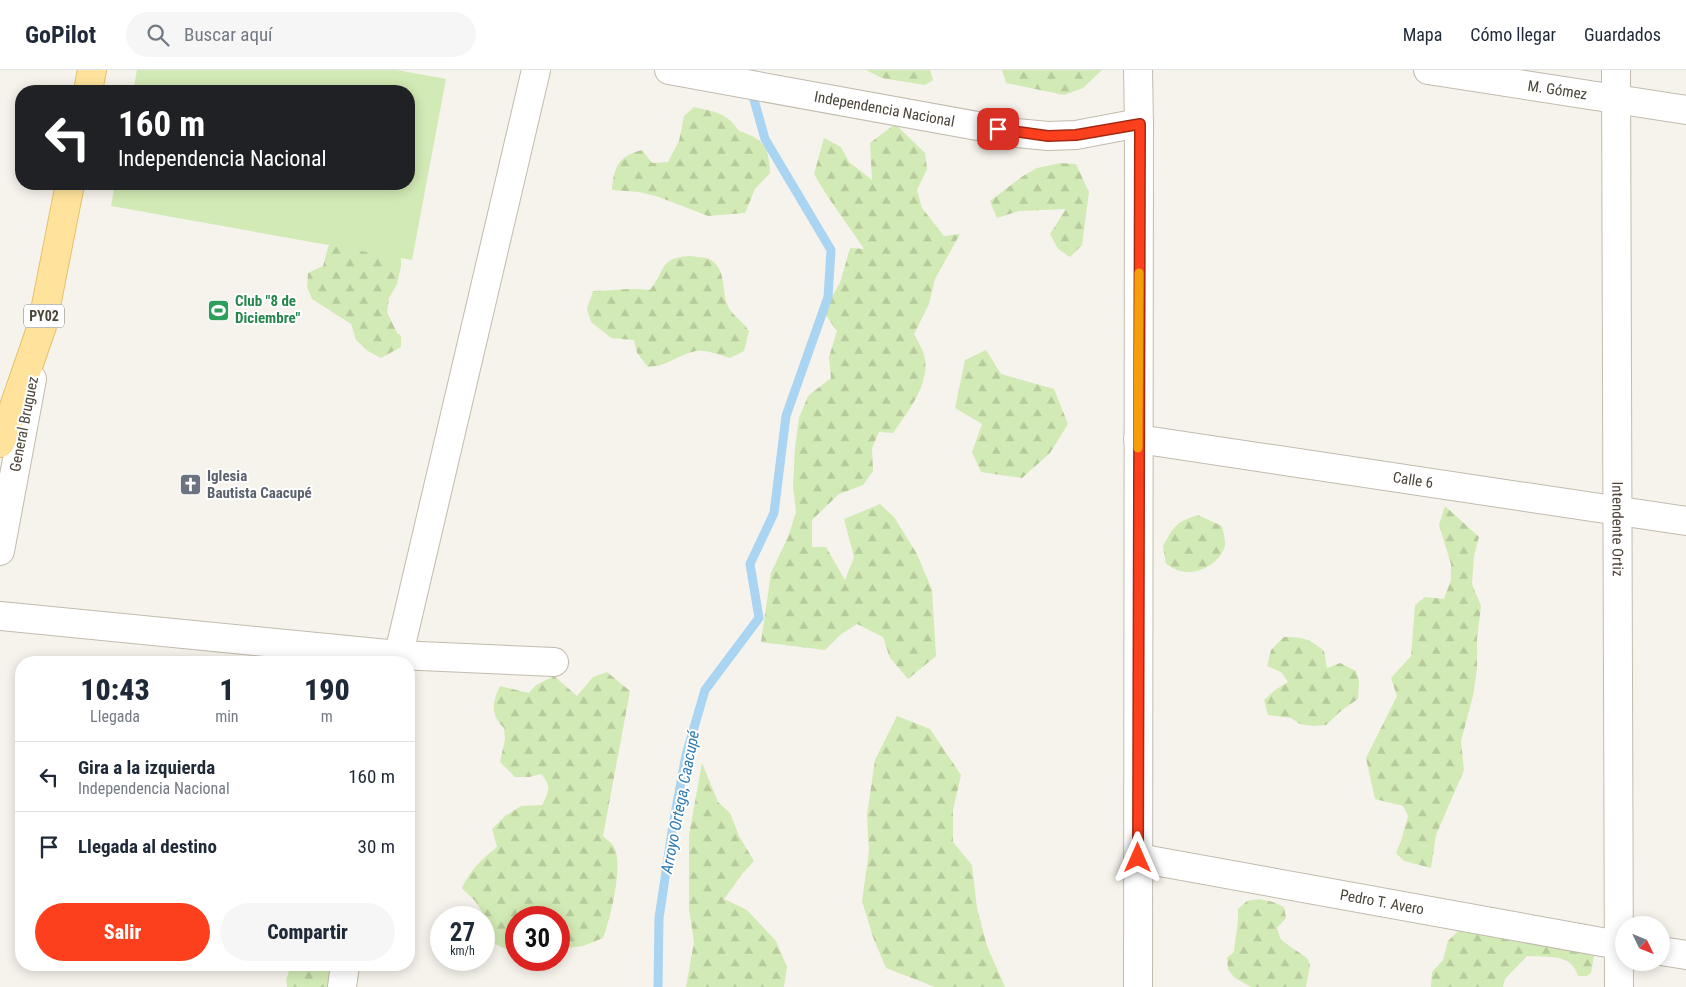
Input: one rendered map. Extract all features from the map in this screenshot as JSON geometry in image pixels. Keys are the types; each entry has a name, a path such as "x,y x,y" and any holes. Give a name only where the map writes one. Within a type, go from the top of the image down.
{"main road":[{"path":"89,85 92,70"},
{"name":"PY02","path":"0,443 6,433 42,326 69,190"}],"street":[{"path":"398,656 536,70"},
{"name":"Independencia Nacional","path":"669,70 777,88 1016,133 1048,136 1076,135 1140,124"},
{"path":"1138,70 1140,124 1138,987"},
{"name":"M. Gómez","path":"1428,70 1686,110"},
{"name":"Intendente Ortiz","path":"1616,70 1616,512 1621,916"},
{"name":"General Bruguez","path":"0,552 42,326"},
{"name":"Calle 6","path":"1138,439 1686,521"},
{"path":"0,616 369,656"},
{"path":"415,659 554,662"},
{"name":"Pedro T. Avero","path":"1138,858 1615,945"},
{"path":"1670,952 1686,955"},
{"path":"342,987 345,971"},
{"name":"Intendente Ortiz","path":"1619,987 1620,971"}],"green space":[{"path":"137,70 397,70 446,79 412,260 111,206 114,190 415,190 415,85 134,85"},
{"path":"866,70 930,70 933,80 925,85 882,78"},
{"path":"1002,70 1102,70 1083,88 1064,95 1006,83"},
{"path":"694,107 725,116 739,131 754,137 764,145 770,173 755,189 745,213 708,216 659,197 639,192 612,190 616,169 622,159 634,152 642,150 652,163 668,162 679,141 684,116"},
{"path":"895,124 925,153 927,169 917,190 922,208 944,236 960,234 935,279 929,304 914,334 925,359 924,379 916,399 893,433 879,432 872,448 873,471 863,485 839,494 812,520 812,547 826,547 845,580 854,557 844,519 880,504 894,517 917,554 932,590 936,656 908,679 890,658 883,637 857,624 840,635 825,650 761,642 771,573 788,537 796,512 793,485 799,418 808,396 831,378 829,357 837,331 823,311 840,283 850,248 864,249 814,174 824,138 841,147 849,162 872,180 870,143"},
{"path":"1060,163 1076,164 1089,192 1082,245 1070,257 1058,249 1050,234 1066,209 1019,211 997,218 990,201 1037,168"},
{"path":"343,230 401,246 401,266 397,284 389,298 387,312 397,333 401,336 401,347 381,358 368,351 356,340 351,324 312,299 307,287 308,273 323,266 328,247"},
{"path":"689,256 709,259 718,267 727,304 734,315 749,331 744,351 730,358 711,352 697,351 661,365 648,367 637,353 634,340 611,338 591,322 587,309 593,291 650,290 668,262 679,257"},
{"path":"986,350 1001,374 1054,389 1068,424 1050,453 1022,478 981,472 972,452 982,424 955,408 965,360"},
{"path":"1445,506 1479,537 1474,556 1472,584 1481,606 1477,639 1477,669 1473,696 1461,741 1464,770 1436,835 1431,868 1404,861 1396,853 1408,816 1403,806 1375,799 1366,758 1397,696 1391,678 1411,656 1415,605 1425,597 1444,599 1451,580 1451,564 1439,525"},
{"path":"1198,515 1222,526 1225,546 1218,559 1206,568 1191,572 1177,570 1166,564 1163,546 1176,526"},
{"path":"1284,637 1310,641 1319,647 1324,651 1327,668 1340,663 1356,671 1359,681 1358,699 1342,710 1326,725 1300,724 1291,718 1268,715 1264,700 1288,682 1281,672 1267,666 1271,650"},
{"path":"607,672 630,691 603,836 614,847 617,855 617,879 603,938 583,946 570,948 570,906 505,906 505,948 495,944 495,906 478,906 462,888 477,865 497,847 492,829 505,816 521,806 542,805 548,786 541,774 529,777 515,777 500,762 505,739 504,728 494,713 497,692 500,686 529,693 536,685 554,676 577,696 593,677"},
{"path":"897,716 930,729 961,775 953,810 953,842 972,865 977,908 987,946 1005,987 935,987 886,968 873,937 862,901 869,851 867,815 875,760"},
{"path":"702,763 718,802 730,813 739,836 754,861 724,899 747,910 776,941 787,967 784,987 686,987 694,942 689,909 689,835"},
{"path":"1259,899 1284,907 1286,918 1277,928 1281,940 1307,958 1310,965 1306,987 1251,987 1235,978 1228,970 1227,958 1234,952 1238,909 1247,901"},
{"path":"1479,926 1590,950 1594,956 1591,973 1587,976 1578,976 1575,968 1564,960 1527,956 1505,979 1503,987 1431,987 1432,972 1443,960 1448,941 1458,931"},
{"path":"289,971 337,971 334,987 287,987 286,980"}],"waterway":[{"name":"Arroyo Ortega, Caacupé","path":"658,987 659,918 686,755 705,690 759,618 750,564 774,513 786,416 828,297 831,250 765,139 751,89"}],"slow traffic":[{"path":"1138,448 1139,273"}],"place":[{"name":"Club \"8 de Diciembre\"","path":"219,310"},
{"name":"Iglesia Bautista Caacupé","path":"191,485"}],"route":[{"path":"998,129 1048,136 1076,135 1140,124 1138,858"}]}
